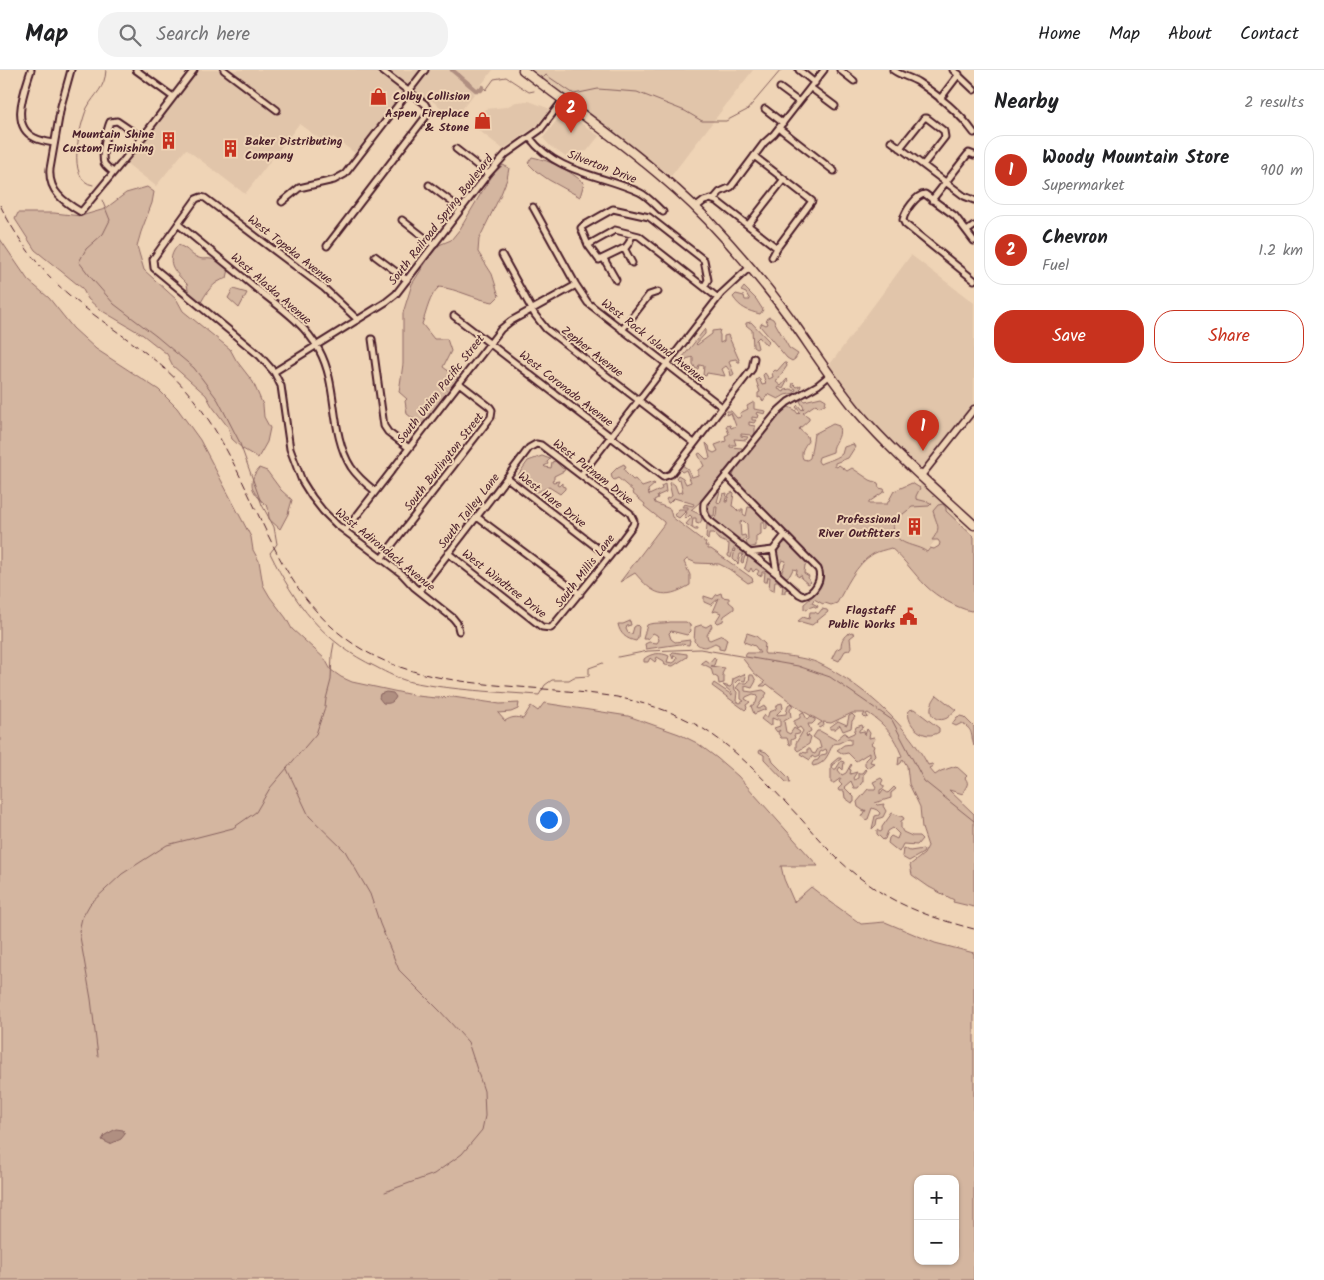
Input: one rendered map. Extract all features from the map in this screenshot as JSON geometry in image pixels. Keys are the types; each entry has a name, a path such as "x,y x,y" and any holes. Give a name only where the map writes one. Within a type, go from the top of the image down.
{"main road":[{"path":"523,70 627,148 696,208 750,267 789,316 830,375 864,419 974,525"}],"street":[{"path":"31,70 22,101 21,121 25,130 33,138 54,143"},
{"path":"71,70 61,106 49,172 52,186 59,197 81,212 142,138 194,70"},
{"path":"136,70 173,97"},
{"path":"224,70 278,110"},
{"path":"327,246 427,115 428,109 425,104 381,70"},
{"path":"282,202 299,188 334,180 345,174 357,161 425,70"},
{"path":"799,70 815,82"},
{"path":"713,200 720,192 731,187 824,70"},
{"path":"840,70 854,81"},
{"path":"893,70 916,81 940,98 961,115 974,133"},
{"path":"953,70 974,90"},
{"path":"940,98 959,74"},
{"path":"780,88 799,102"},
{"path":"811,88 835,106"},
{"name":"South Railroad Spring Boulevard","path":"274,372 391,299 488,174 506,154 540,130 563,100"},
{"path":"765,109 783,123"},
{"path":"900,148 924,118 927,118 944,131 944,136 923,165"},
{"path":"113,172 106,165 103,158 110,122 118,121 142,138"},
{"path":"778,128 834,171"},
{"name":"Silverton Drive","path":"530,138 542,153 584,174 641,192 663,212"},
{"path":"891,141 964,196 974,199"},
{"path":"456,149 488,174"},
{"path":"932,200 967,155 970,153 974,155"},
{"path":"754,156 812,201 772,257"},
{"path":"748,225 784,179"},
{"path":"429,184 461,209"},
{"path":"974,241 955,216 925,194 921,194 904,215 903,220 905,224 974,280"},
{"name":"West Topeka Avenue","path":"178,224 196,200 202,197 208,199 324,288 358,320"},
{"path":"696,208 704,201 713,200 777,248"},
{"path":"649,217 657,207"},
{"name":"West Rock Island Avenue","path":"534,208 576,285 588,303 722,407"},
{"path":"632,235 629,243 624,248 601,260 597,259 581,228 613,209 649,217 704,260 708,280 704,287"},
{"path":"402,220 434,245"},
{"name":"West Adirondack Avenue","path":"178,224 153,259 154,268 260,356 274,372 281,386 290,449 302,481 323,511 345,531 402,574 419,591 458,623 459,631"},
{"name":"West Alaska Avenue","path":"178,224 294,319 316,346 329,373 339,437 344,453 356,473 375,491"},
{"path":"967,231 974,226"},
{"path":"588,244 614,230 639,236 718,298"},
{"path":"624,248 632,263"},
{"name":"Zepher Avenue","path":"502,255 546,329 694,444"},
{"path":"375,256 407,280"},
{"path":"604,259 616,280"},
{"path":"581,476 718,298 750,267"},
{"name":"South Union Pacific Street","path":"345,531 506,324 576,285"},
{"path":"622,330 649,295 658,292"},
{"name":"West Coronado Avenue","path":"454,316 660,476 666,477 671,474 694,444"},
{"path":"372,339 384,426 388,432 409,448"},
{"path":"694,444 752,369 754,358"},
{"path":"726,475 818,569 821,575 816,586 809,594 803,596 710,521 704,514 704,503 726,475 779,410 788,402 818,385 830,375"},
{"name":"South Burlington Street","path":"381,559 492,417 490,407 459,383"},
{"path":"921,476 974,409"},
{"name":"West Putnam Drive","path":"536,444 541,445 630,513 634,520"},
{"name":"South Talley Lane","path":"419,591 529,448 536,444"},
{"name":"West Hare Drive","path":"507,478 609,557"},
{"path":"477,517 580,594"},
{"name":"South Millis Lane","path":"547,629 554,626 580,594 633,525 634,520"},
{"path":"749,553 773,550 785,535"},
{"path":"773,550 778,574"},
{"name":"West Windtree Drive","path":"448,553 547,629"}],"shaded area":[{"path":"199,70 375,70 404,92 355,153 333,137 327,144 299,124 245,194 186,149 156,186 126,163"},
{"path":"386,70 493,70 455,118 431,100 429,102"},
{"path":"531,70 753,70 671,176"},
{"path":"529,101 550,109 536,126 503,149 472,125 485,109 506,107 516,102"},
{"path":"564,111 599,136 587,151 569,154 567,158 550,146 543,138"},
{"path":"532,157 560,167 584,183 580,197 536,171 528,163"},
{"path":"503,165 509,168 507,179 479,239 478,252 492,274 499,296 493,302 439,287 433,295 422,324 434,339 447,339 451,351 443,367 458,378 422,425 407,414 405,401 407,399 399,392 403,364 403,313 412,284 439,245 451,240 460,229 486,185 495,172"},
{"path":"147,187 154,192 137,246 144,270 177,300 183,311 230,349 253,382 263,405 264,417 270,428 267,442 258,458 243,449 232,439 228,427 206,395 173,366 167,354 143,335 99,309 88,299 82,288 35,250 15,219 18,213 54,213 81,216 105,209 126,193"},
{"path":"0,239 28,280 49,298 73,328 96,349 159,390 177,408 200,440 251,537 253,550 259,561 263,585 270,597 292,629 325,659 331,670 352,682 417,696 453,697 500,704 519,703 518,709 511,712 498,713 505,721 514,717 523,719 531,706 538,711 544,703 628,716 679,734 697,743 738,776 818,866 781,866 784,879 794,902 811,887 861,924 885,922 935,943 974,953 974,1280 0,1280"},
{"path":"178,245 196,257 216,260 229,269 227,278 213,285 199,306 189,296 187,284 172,266 172,256"},
{"path":"911,255 974,303 974,403 925,465 921,467 915,464 888,438 860,408 828,367"},
{"path":"744,287 756,299 763,310 760,314 738,304 733,297 736,294 744,296 745,300 750,300 746,293 741,291"},
{"path":"233,289 247,293 239,308 228,298"},
{"path":"769,317 773,319 789,348 798,354 792,361 787,358 760,326 762,323 768,324 766,319"},
{"path":"751,322 769,341 768,344 766,345 759,337 756,340 758,348 753,347 752,330 746,325 746,323"},
{"path":"705,329 705,334 697,345 712,334 712,331 720,330 720,343 724,341 724,336 728,335 740,362 736,359 730,360 729,362 734,374 731,376 726,366 722,369 725,376 707,373 706,376 703,375 704,366 699,365 698,369 696,369 693,364 693,357 686,359 683,368 679,367 679,362"},
{"path":"784,363 787,366 776,382 781,386 788,380 783,389 779,387 778,389 784,392 791,389 795,391 796,389 792,387 793,383 797,387 801,385 800,392 785,395 778,399 768,394 763,401 760,397 758,398 758,393 760,392 756,380 759,378 762,385 766,384 763,375 765,373 769,379 773,377 772,373 775,370 777,371"},
{"path":"821,397 826,400 825,404 819,407 816,404 803,413 809,417 809,420 799,429 807,436 808,441 802,452 803,459 807,460 810,458 814,434 833,424 839,426 840,431 833,452 819,457 818,461 820,464 839,456 842,454 844,447 853,444 855,447 848,458 835,463 835,466 839,465 847,471 852,468 878,483 879,488 884,489 885,491 869,502 869,504 887,504 894,491 912,483 920,488 916,499 932,503 929,506 912,507 893,525 894,532 901,541 927,552 930,548 934,549 939,546 940,543 938,540 932,540 938,529 933,511 938,505 943,504 946,511 974,537 974,610 971,611 947,602 936,594 926,586 891,548 873,554 861,564 837,603 831,605 823,604 814,599 812,603 818,606 817,608 814,606 807,610 804,609 804,604 816,592 822,582 823,572 821,567 740,487 733,476 737,465 782,410 789,407 798,414 800,412 796,407 798,405 802,410 804,408 800,401"},
{"path":"754,402 754,409 766,411 765,414 757,412 758,418 752,417 752,420 756,420 754,423 749,422 749,425 755,426 753,438 751,435 741,434 741,436 748,437 746,440 734,439 736,445 730,445 730,447 742,448 741,453 691,510 701,515 702,520 699,524 696,523 696,518 693,518 692,527 698,528 698,530 695,530 686,524 692,517 690,515 686,519 684,517 687,513 686,511 679,518 674,515 679,509 688,509 688,507 682,507 684,504 693,506 694,504 674,498 668,503 666,499 672,496 669,483 671,482 675,485 678,493 683,492 680,479 677,480 676,478 678,475 683,478 686,484 691,482 686,470 682,472 679,469 682,465 688,469 692,477 698,475 698,470 704,466 698,454 700,453 706,459 710,458 706,443 710,451 714,453 718,451 715,445 726,441 725,436 729,434 726,426 730,425 731,428 736,426 731,413 726,415 727,411 731,411 737,418 741,417 740,413 748,409 747,406"},
{"path":"542,456 550,459 545,467 551,468 552,462 555,461 565,469 554,476 552,480 553,482 559,481 557,485 559,486 562,483 562,486 565,487 560,494 549,487 538,492 535,491 518,478 518,475 528,461"},
{"path":"624,464 626,473 642,487 655,484 648,490 649,495 662,489 661,486 665,484 666,492 657,496 658,498 654,500 655,503 670,509 672,517 706,543 705,546 708,546 708,549 711,549 752,578 753,581 748,583 719,564 696,563 687,559 684,562 690,575 690,585 673,593 665,594 653,590 635,573 620,582 664,524 644,506 645,504 632,493 633,491 618,478 614,480 612,478 611,474"},
{"path":"259,468 267,471 281,490 292,500 288,514 280,529 269,519 268,507 253,489 253,479"},
{"path":"921,484 957,516 919,559 883,527"},
{"path":"717,491 720,491 717,502 720,503 723,494 727,493 725,502 727,502 729,494 733,492 732,506 738,511 743,509 743,514 746,516 748,507 754,508 767,520 767,529 764,530 764,522 761,522 761,534 756,536 756,546 748,548 746,541 748,540 747,524 744,521 740,522 741,536 745,535 746,538 741,542 715,522 717,507 715,507 714,516 711,516 709,506"},
{"path":"710,522 787,584 788,589 785,590 785,593 782,593 783,585 778,581 775,581 774,591 769,589 770,577 768,577 767,582 764,582 765,572 762,572 762,575 759,576 757,574 759,571 756,569 753,572 751,568 749,572 744,568 748,557 745,556 743,563 741,562 743,554 740,554 738,564 733,559 735,549 733,549 731,558 728,556 729,544 720,540 714,533 709,533 708,540 706,538 707,524"},
{"path":"789,542 811,563 805,565 804,573 809,576 810,583 808,584 801,578 802,576 796,575 797,570 793,569 790,575 785,578 781,574 786,561 782,560 779,567 777,565 777,555 780,546"},
{"path":"721,593 722,597 729,598 729,602 734,606 734,609 724,616 723,621 718,623 716,621 721,613 713,612 719,598 711,605 704,602 704,596 713,599"},
{"path":"822,609 828,612 812,625 798,621 803,617 809,619 810,612 818,614"},
{"path":"630,621 631,625 627,626 626,629 628,633 632,634 634,627 637,625 639,627 636,641 624,636 619,628 618,624"},
{"path":"686,622 690,625 691,631 687,635 671,631 669,633 671,639 675,642 690,640 689,645 680,644 646,649 645,644 649,642 657,643 659,640 657,635 653,633 648,639 643,639 647,625"},
{"path":"711,624 712,626 707,635 708,639 710,640 722,635 727,639 724,650 719,649 719,645 715,643 702,647 694,641 695,627 701,625 706,627"},
{"path":"852,632 855,634 850,638 851,647 849,650 845,651 839,661 832,658 836,650 841,647 844,637"},
{"path":"747,633 756,636 765,644 765,654 813,661 850,681 895,720 919,749 928,765 932,764 933,766 929,768 935,775 956,766 967,776 965,778 967,784 963,794 949,790 974,814 974,907 953,902 954,900 929,887 912,875 910,865 924,854 928,846 922,828 920,807 909,784 907,766 903,759 898,765 899,757 902,756 889,731 868,713 866,714 868,717 865,718 863,716 865,713 852,713 831,723 823,722 824,725 819,728 818,725 822,722 801,710 767,684 760,686 765,682 754,673 743,659 747,653 760,653 755,646 744,642"},
{"path":"673,652 687,654 687,657 673,666 665,665 664,661 657,657 655,662 650,658 648,662 644,662 644,659 647,657 659,654 669,656 667,662 673,663 677,657 674,655 673,659 671,654"},
{"path":"714,657 716,659 714,665 711,666 725,668 722,674 724,683 719,684 718,678 713,675 711,668 701,663 705,660 709,663"},
{"path":"744,674 746,676 745,681 738,680 734,684 737,692 736,701 740,703 744,701 741,699 741,691 736,688 740,683 747,683 750,675 753,675 756,681 752,688 745,686 745,691 763,690 767,693 757,708 759,709 764,706 766,709 754,714 751,706 756,703 758,695 753,694 746,697 745,699 750,702 746,705 747,708 745,710 712,686 714,683 732,695 723,685 730,687 733,679"},
{"path":"386,692 393,693 396,697 391,703 383,703 379,698 380,694"},
{"path":"937,695 956,710 942,720 936,719 931,713 932,704"},
{"path":"782,703 783,708 777,715 786,714 788,705 791,703 793,705 790,710 791,717 784,721 786,732 790,734 794,728 800,732 794,735 795,738 791,740 791,745 787,738 781,738 778,733 780,730 777,732 774,728 780,726 780,718 777,720 772,718 772,725 770,726 761,719 764,715 767,719 769,712 775,710 778,704"},
{"path":"914,709 939,728 939,732 934,735 928,735 917,730 910,721 909,716 909,710"},
{"path":"803,712 807,719 810,717 815,719 815,721 812,724 808,724 811,731 806,734 807,737 808,735 811,737 809,744 798,751 796,743 803,731 800,727 797,729 794,721 800,718 800,714"},
{"path":"852,714 855,717 851,728 843,731 840,725 835,729 830,729 838,721 847,725 849,716"},
{"path":"960,716 964,717 974,727 974,746 968,728 962,723 956,726 952,724"},
{"path":"862,725 863,727 859,732 864,731 865,735 867,729 870,733 869,738 874,737 875,739 871,744 874,746 875,755 870,762 874,763 867,768 865,760 869,753 856,761 848,753 843,754 837,750 844,745 851,744 851,739 849,738 833,744 826,758 817,765 813,766 812,764 821,755 826,754 826,749 815,758 812,756 810,760 800,754 801,752 807,753 807,749 810,749 815,754 821,748 819,741 813,737 817,731 836,740 844,733 847,736 854,733 856,727"},
{"path":"760,750 766,752 771,757 773,762 789,778 790,783 786,782 764,759 764,755 759,752"},
{"path":"838,758 841,759 832,765 833,769 836,769 841,761 844,762 843,770 840,767 838,770 842,775 846,773 851,764 850,774 857,772 853,778 854,780 858,778 858,773 866,770 863,774 863,781 858,788 854,788 851,781 844,787 854,797 854,802 852,803 845,798 844,791 839,791 838,789 842,785 839,782 841,778 831,783 831,764"},
{"path":"881,778 883,780 881,784 884,788 880,790 880,794 883,790 888,793 894,787 896,789 891,793 891,798 875,803 877,805 884,804 883,806 886,811 883,817 877,819 876,825 872,829 875,816 880,813 872,808 868,819 865,820 862,817 866,810 864,811 858,807 857,802 868,789 875,789 876,787 873,782"},
{"path":"892,813 903,817 901,828 903,832 912,836 919,836 922,839 917,845 903,844 899,852 888,843 891,836 897,839 899,834 893,828 888,831 883,840 877,834 877,830 882,831 882,827"},
{"path":"903,848 910,851 923,849 924,851 909,861 902,857"},
{"path":"116,1129 123,1130 125,1134 121,1139 110,1144 102,1140 105,1135"}],"waterway":[{"path":"93,185 84,181 79,174 77,163 78,139 87,108 102,86 106,70"},
{"path":"452,70 476,90 481,90 483,87"},
{"path":"544,77 546,75 574,94 598,89 637,92 685,111 702,121 726,121 747,110 781,70"},
{"path":"483,87 486,90 494,79 506,77 529,92 534,91"},
{"path":"102,200 110,220 103,234 86,249 79,262 114,304 194,368 218,400 239,441 262,505 274,527 277,544 270,553 301,605 312,620 326,633 357,657 398,678 427,685 458,689 539,695 545,685 552,680 569,680 574,677 589,676 589,668 603,663"},
{"path":"98,1056 91,999 79,931 82,918 90,904 122,874 167,845 233,828 256,812 270,788 316,734 331,680 334,643"},
{"path":"618,657 648,651 700,649 798,666 830,677 892,720 924,781 974,821"},
{"path":"287,769 309,816 345,851 370,894 399,970 468,1042 484,1091 485,1116 482,1130 462,1154 434,1174 385,1192"}],"railway":[{"path":"0,205 24,245 54,281 86,309 154,360 185,389 200,407 224,446 276,551 307,601 342,636 380,659 422,674 466,682 617,697 656,707 679,716 697,725 730,748 774,790 833,854 867,883 892,899 918,911 974,929"}],"place":[{"name":"Colby Collision","path":"379,96"},
{"name":"Aspen Fireplace & Stone","path":"483,120"},
{"name":"Chevron","path":"571,133"},
{"name":"Mountain Shine Custom Finishing","path":"168,141"},
{"name":"Baker Distributing Company","path":"231,148"},
{"name":"Woody Mountain Store","path":"923,451"},
{"name":"Professional River Outfitters","path":"914,526"},
{"name":"Flagstaff Public Works","path":"909,617"}]}
